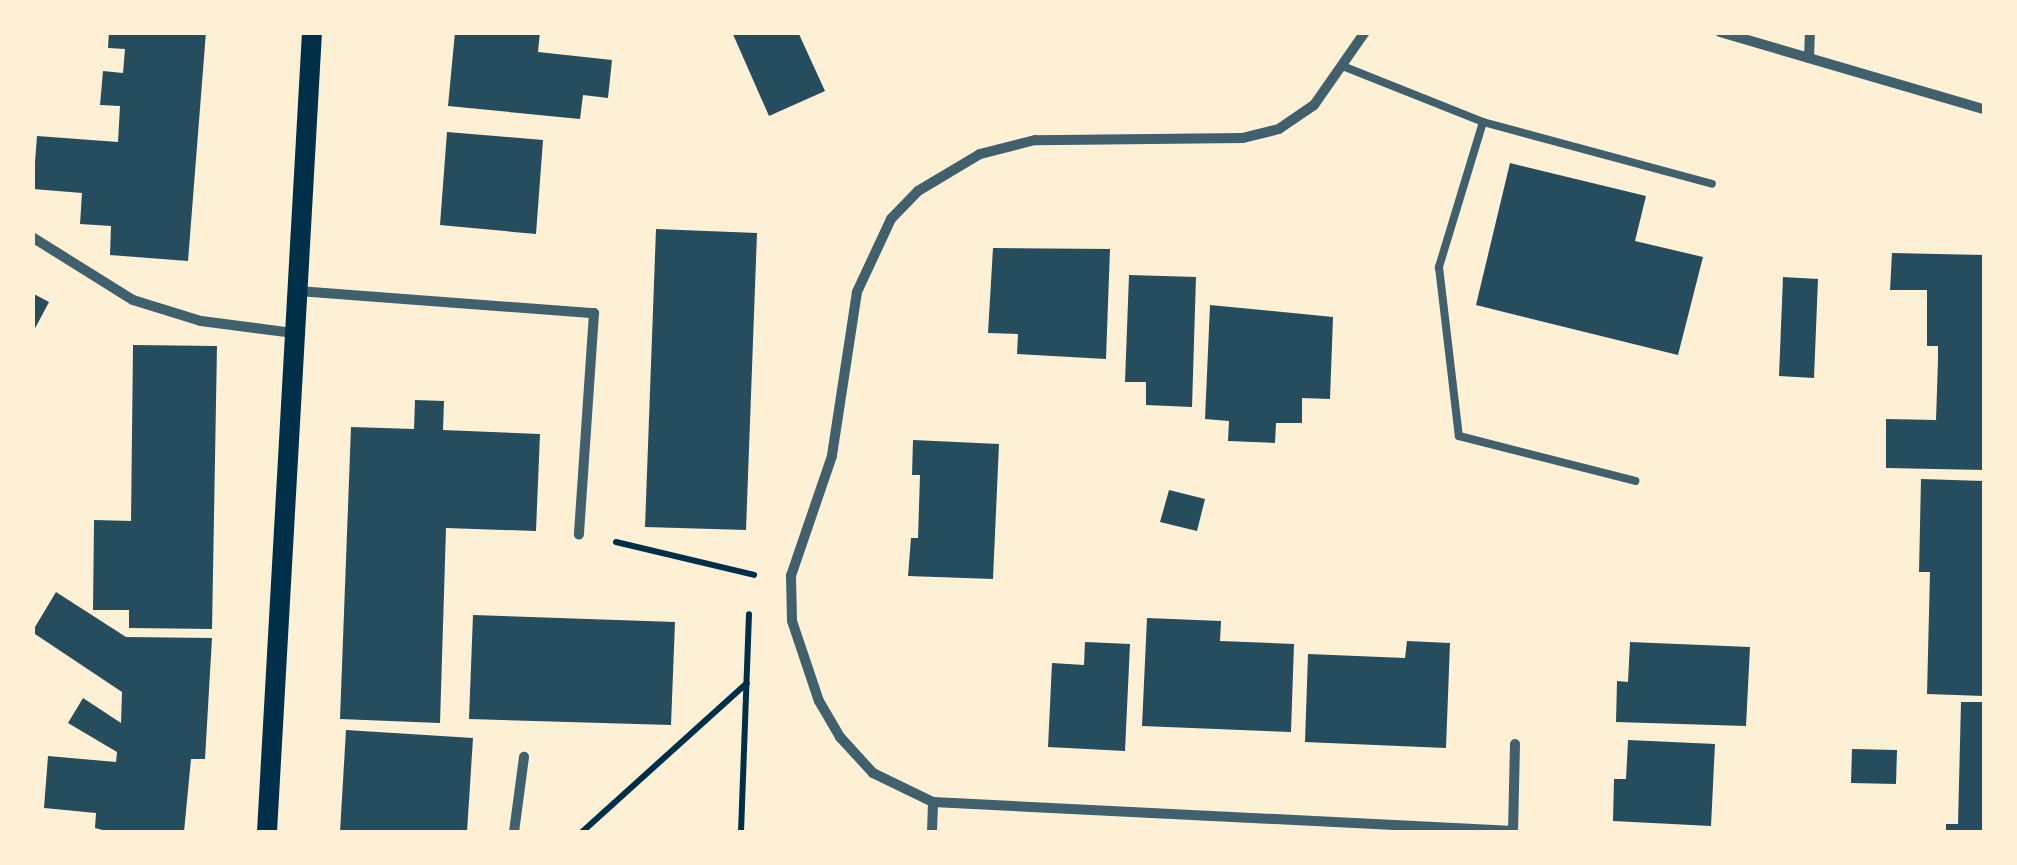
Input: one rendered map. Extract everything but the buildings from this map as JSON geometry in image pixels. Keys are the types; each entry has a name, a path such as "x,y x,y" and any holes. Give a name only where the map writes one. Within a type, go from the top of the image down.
{"main road":[{"path":"267,832 312,32"}],"street":[{"path":"1366,32 1345,67 1314,105 1279,128 1243,138 1035,140 980,154 918,191 891,219 857,292 832,456 791,576 803,662 840,737 873,772 933,802 1513,832 1514,744"},
{"path":"1720,32 1984,109"},
{"path":"1809,58 1810,32"},
{"path":"32,237 132,300 200,321 296,334"},
{"path":"298,291 594,313 579,534"},
{"path":"514,832 524,757"},
{"path":"932,832 933,802"}],"lane":[{"path":"1345,67 1483,122 1712,184"},
{"path":"1483,122 1439,267 1459,436 1635,481"}],"path":[{"path":"579,534 749,574 791,576"},
{"path":"749,574 749,592"},
{"path":"741,832 749,610"},
{"path":"582,832 748,682"}]}
